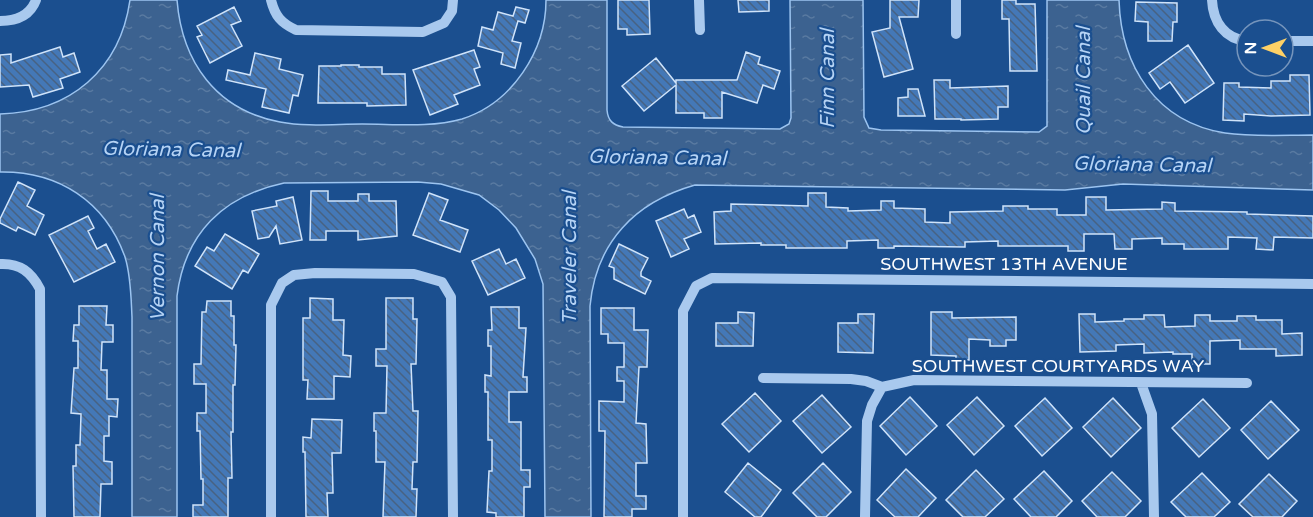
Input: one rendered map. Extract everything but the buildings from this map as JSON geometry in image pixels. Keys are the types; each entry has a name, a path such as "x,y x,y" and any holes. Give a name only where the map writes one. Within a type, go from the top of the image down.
{"street":[{"path":"0,21 11,21 25,15 36,0"},
{"path":"271,0 274,14 283,24 296,30 423,32 444,23 452,11 453,0"},
{"path":"699,0 700,30"},
{"path":"956,0 956,34"},
{"path":"1212,0 1217,24 1228,35 1235,37"},
{"path":"1295,41 1313,41"},
{"path":"0,264 12,264 33,276 40,289 41,517"},
{"path":"271,517 271,304 282,283 294,275 315,273 414,274 442,282 451,297 453,517"},
{"name":"SOUTHWEST 13TH AVENUE","path":"683,517 683,311 696,286 712,278 1313,284"},
{"name":"SOUTHWEST COURTYARDS WAY","path":"763,378 866,381 882,387 914,380 1247,383"},
{"path":"1141,383 1152,414 1154,517"},
{"path":"865,517 867,421 872,405 882,387"}],"water":[{"path":"130,0 177,0 186,44 206,80 238,107 257,116 300,124 412,125 438,124 462,119 496,101 511,88 533,56 540,38 546,0 607,0 607,110 614,124 623,127 780,129 789,124 791,118 790,0 863,0 864,117 869,128 1039,132 1047,126 1047,0 1119,0 1121,24 1135,68 1147,87 1162,103 1180,117 1201,127 1225,133 1313,135 1313,190 1123,184 1065,190 695,185 674,192 654,202 622,228 600,262 590,306 591,517 545,517 543,284 535,259 516,228 499,210 479,195 441,184 418,182 284,183 262,189 225,208 211,221 198,236 181,274 177,296 177,517 132,517 132,317 130,279 125,257 105,220 77,193 41,177 0,172 0,114 48,105 69,96 88,82 103,66 115,47 124,25"}],"water label":[{"name":"Finn Canal","path":"827,79"},
{"name":"Quail Canal","path":"1083,81"},
{"name":"Gloriana Canal","path":"171,149"},
{"name":"Gloriana Canal","path":"657,157"},
{"name":"Gloriana Canal","path":"1142,164"},
{"name":"Vernon Canal","path":"157,258"},
{"name":"Traveler Canal","path":"569,258"}]}
